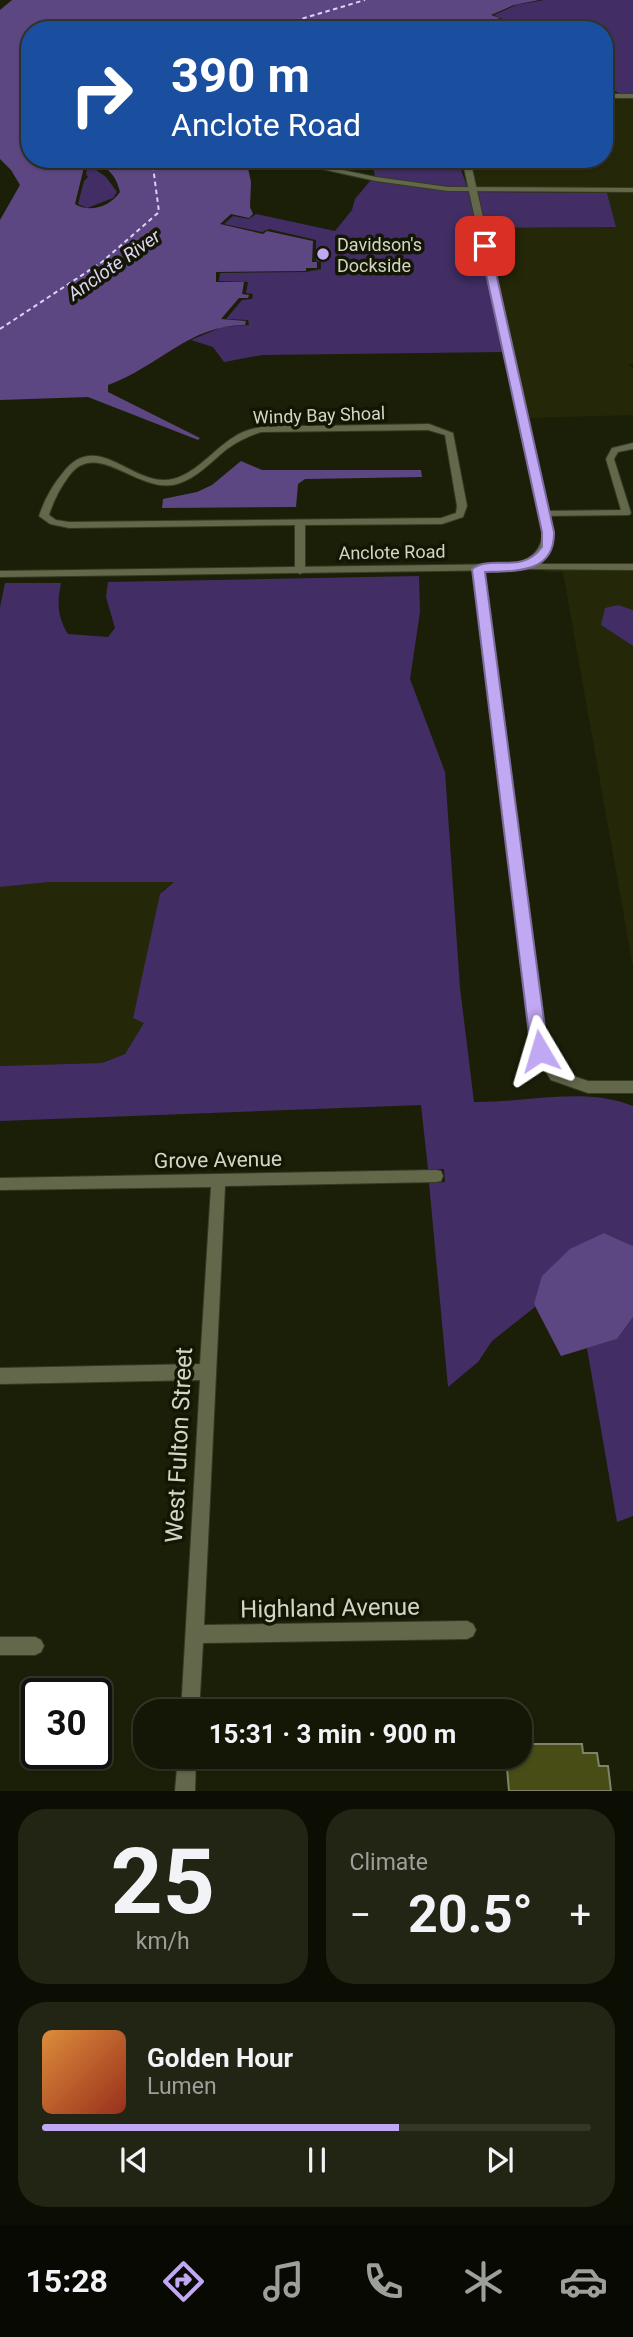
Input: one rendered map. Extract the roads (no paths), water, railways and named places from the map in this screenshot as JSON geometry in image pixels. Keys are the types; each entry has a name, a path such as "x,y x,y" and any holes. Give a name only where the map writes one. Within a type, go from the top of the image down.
{"street":[{"path":"613,96 633,96"},
{"path":"321,168 376,180 473,191 633,190"},
{"path":"468,168 544,514 548,547 542,555 519,568"},
{"name":"Windy Bay Shoal","path":"429,427 449,433 462,506 460,515 442,521 300,522 69,525 52,522 44,516 67,470 79,460 102,459 162,483 184,477 234,439 260,429 429,427"},
{"path":"544,514 629,513 610,459 615,450 633,446"},
{"path":"300,522 300,571"},
{"path":"519,568 633,567"},
{"name":"Anclote Road","path":"0,574 519,568"},
{"path":"478,569 540,1051 556,1076 589,1087 633,1087"},
{"name":"Grove Avenue","path":"0,1184 436,1176"},
{"name":"West Fulton Street","path":"191,1699 218,1182"},
{"path":"0,1376 208,1372"},
{"name":"Highland Avenue","path":"194,1634 467,1630"},
{"path":"0,1646 35,1646"},
{"path":"185,1791 186,1769"}],"water":[{"name":"Anclote River","path":"12,0 539,0 514,5 491,15 500,18 492,21 21,21 21,168 84,168 75,204 93,208 105,205 120,192 114,176 105,168 248,168 251,182 250,207 253,214 249,218 231,214 220,224 263,234 267,231 313,241 312,262 317,262 317,268 306,268 306,271 216,272 216,282 244,282 242,294 249,295 248,298 239,298 221,319 246,321 245,325 225,327 191,339 127,377 108,385 108,392 200,438 198,440 88,397 0,400 0,220 20,185 0,159 0,10"},
{"path":"241,461 262,470 421,470 422,477 305,479 298,484 296,507 162,508 163,499 197,492 212,485"},
{"path":"604,1233 633,1246 633,1317 617,1339 561,1356 534,1304 542,1276 570,1249"}],"place":[{"name":"Davidson's Dockside","path":"323,254"}]}
